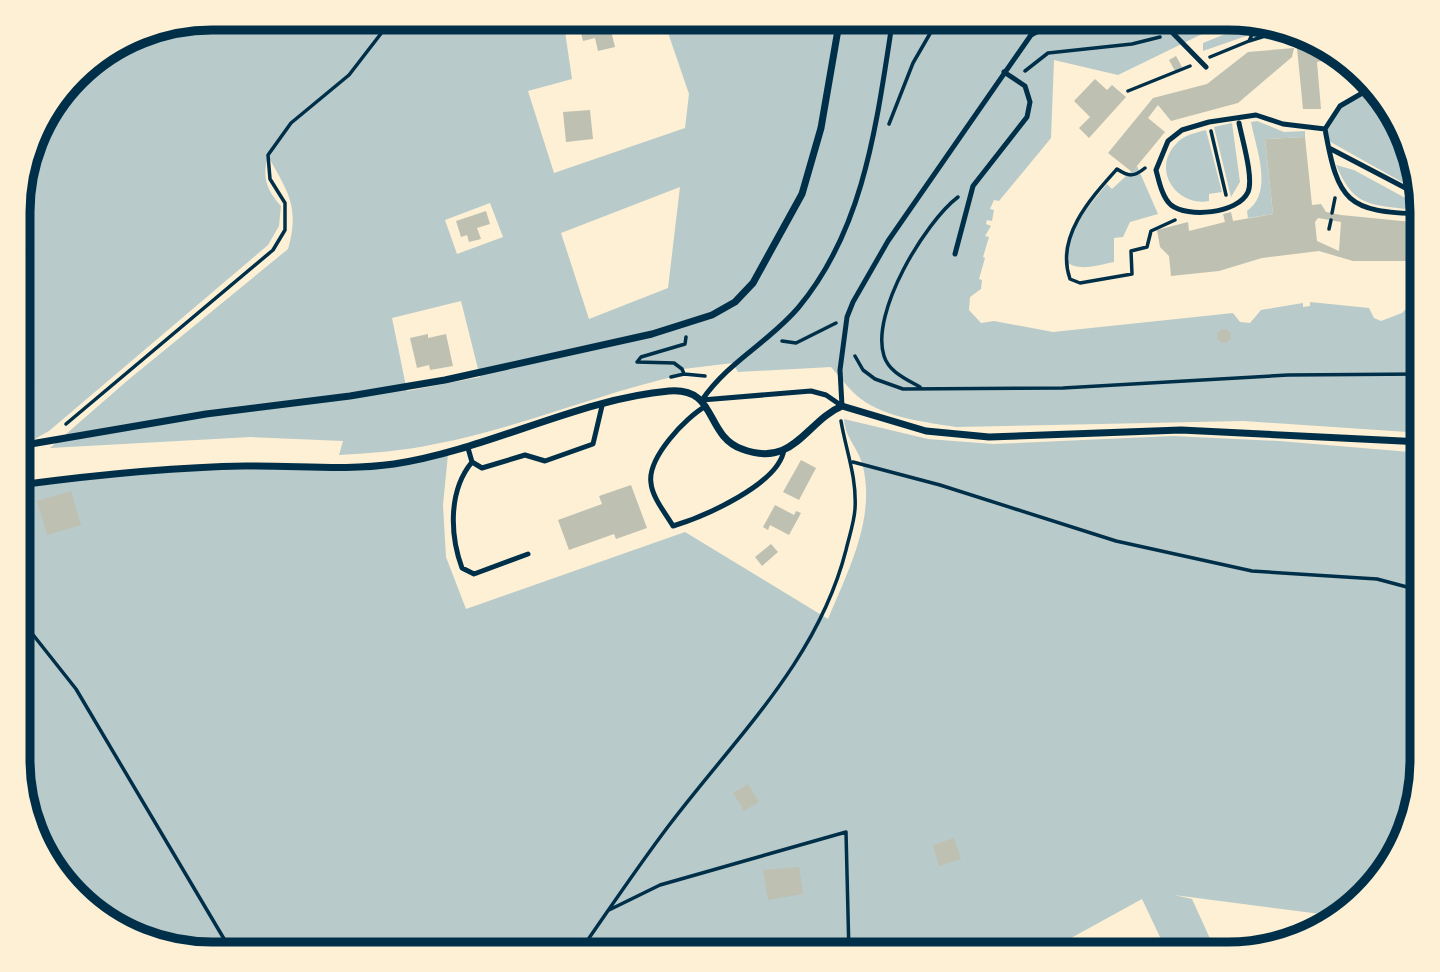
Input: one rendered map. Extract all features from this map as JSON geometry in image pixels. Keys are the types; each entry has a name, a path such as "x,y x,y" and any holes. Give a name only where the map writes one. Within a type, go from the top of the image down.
{"street":[{"path":"30,444 445,380 652,334 712,315 735,302 752,283 802,194 821,128 838,30"},
{"path":"30,484 184,467 370,466 468,448 602,406 670,391 693,393 704,403 719,433 734,446 753,452 784,449 797,443 842,406 884,421 926,431 989,437 1181,430 1410,441"}],"lane":[{"path":"784,449 783,460 757,484 705,516 673,526 651,486 650,476 671,439 689,416 704,403 717,377 798,308 843,232 863,182 873,141 891,30"},
{"path":"842,406 840,370 847,317 888,241 1004,72 1037,30"},
{"path":"1169,30 1206,67"},
{"path":"955,254 973,186 1027,117 1029,94 1025,86 1004,72"},
{"path":"1365,92 1340,106 1325,130 1335,178 1348,197 1370,209 1393,214 1410,214"},
{"path":"1239,123 1250,184 1240,204 1185,214 1168,203 1156,170 1168,141 1182,130 1209,122 1256,115 1283,124 1325,130"},
{"path":"1329,148 1409,190"},
{"path":"704,403 811,391 826,395 842,406"},
{"path":"468,448 472,462 482,468 525,455 545,461 593,444 602,406"},
{"path":"472,462 463,473 455,499 456,552 462,568 474,574 527,554"}],"path":[{"path":"46,441 273,250 285,230 285,203 270,179 268,155 291,123 349,75 384,30"},
{"path":"873,141 887,127 913,63 932,30"},
{"path":"1249,41 1253,32"},
{"path":"1128,91 1269,35"},
{"path":"1014,79 1048,53 1148,41"},
{"path":"1209,122 1229,208"},
{"path":"1156,170 1147,166 1136,175 1127,176 1117,169 1086,204 1072,234 1065,264 1070,279 1080,283 1132,274 1131,251 1147,247 1151,231 1185,214"},
{"path":"921,388 893,371 883,355 883,335 890,301 908,258 924,234 948,205 973,186"},
{"path":"1329,229 1331,220"},
{"path":"773,332 783,341 796,343 847,317"},
{"path":"683,335 687,338 685,344 641,357 637,362 674,363 684,374"},
{"path":"845,340 863,370 891,387 1037,389 1288,375 1410,374"},
{"path":"659,380 684,374 717,377"},
{"path":"586,942 670,824 752,725 807,646 840,572 855,513 853,462 841,422 842,406"},
{"path":"853,462 940,485 1116,541 1252,571 1377,579 1410,587"},
{"path":"30,631 76,689 226,942"},
{"path":"607,911 660,885 846,832 849,942"}],"shaded area":[{"path":"565,30 572,79 528,91 554,173 685,128 689,94 667,30 1210,30 1118,75 1054,60 1051,138 999,201 994,200 990,209 994,210 992,221 987,220 986,224 991,226 985,236 989,237 979,279 982,280 981,289 970,297 969,310 981,323 994,321 1053,332 1233,313 1240,322 1250,323 1261,310 1303,303 1303,307 1310,306 1310,302 1369,308 1374,318 1381,321 1410,308 1410,432 1244,421 956,427 882,411 861,399 831,367 738,372 733,363 683,369 684,374 498,429 399,450 339,455 343,441 251,437 50,448 128,380 288,249 293,222 290,200 268,156 265,170 267,182 281,206 279,226 268,245 49,431 30,440 30,212 31,188 44,142 67,101 101,67 121,54 154,39 188,31","holes":["680,187 668,288 589,319 561,233","490,203 503,237 457,254 445,220","461,301 480,377 407,391 392,318"]},
{"path":"1236,30 1249,31 1246,36 1203,51 1203,43"},
{"path":"1366,94 1386,121 1401,154 1408,186 1327,140 1327,131 1334,115 1356,98"},
{"path":"1257,121 1284,132 1305,131 1305,137 1265,139 1273,214 1248,218 1247,211 1260,193 1261,169 1251,122"},
{"path":"1232,123 1240,182 1231,197 1214,127"},
{"path":"1206,130 1222,192 1209,194 1209,201 1197,201 1187,198 1171,185 1166,165 1169,154 1182,138"},
{"path":"1336,165 1354,170 1409,200 1405,209 1380,206 1362,200 1348,188"},
{"path":"1137,166 1158,214 1130,222 1123,237 1114,238 1114,262 1085,267 1069,263 1065,255 1073,229 1107,184 1112,189"},
{"path":"844,419 928,439 993,444 1173,436 1279,441 1410,452 1410,772 1401,818 1386,851 1373,871 1339,905 1323,914 1174,895 1192,899 1212,942 1162,942 1142,899 1064,942 200,942 154,933 121,918 83,889 54,851 36,807 30,772 30,484 116,473 370,466 448,454 443,505 446,557 466,609 685,532 828,619 852,563 866,503 862,463"}],"building":[{"path":"580,30 611,30 615,47 598,51 595,38 583,41"},
{"path":"1301,46 1327,60 1317,62 1321,109 1303,109 1297,48"},
{"path":"1294,48 1292,57 1238,103 1171,121 1158,105 1148,118 1165,132 1132,172 1108,153 1153,98 1207,84 1248,52"},
{"path":"1176,56 1182,67 1175,71 1169,60"},
{"path":"1095,79 1107,90 1112,85 1126,97 1089,138 1079,128 1090,117 1074,101"},
{"path":"590,110 593,139 566,142 563,112"},
{"path":"1305,137 1312,205 1321,204 1326,212 1341,215 1410,222 1410,261 1353,261 1319,251 1262,258 1219,271 1171,276 1169,256 1160,247 1157,230 1188,222 1189,231 1225,222 1223,214 1231,212 1233,221 1273,214 1265,139","holes":["1318,218 1341,222 1339,251 1317,241 1315,222"]},
{"path":"486,211 490,224 477,228 481,239 469,242 467,235 461,237 456,221"},
{"path":"1224,329 1229,331 1229,341 1224,343 1219,341 1217,336 1219,331"},
{"path":"428,334 428,338 446,334 453,366 430,370 429,365 417,368 410,338"},
{"path":"801,460 816,468 799,500 783,492"},
{"path":"631,485 647,528 616,539 614,534 569,550 558,520 602,504 599,496"},
{"path":"71,491 81,525 47,535 37,501"},
{"path":"775,505 794,515 796,511 801,513 789,535 770,525 768,530 763,527"},
{"path":"771,544 778,552 762,566 755,557"},
{"path":"748,784 759,802 744,811 733,793"},
{"path":"954,838 961,859 939,866 933,845"},
{"path":"799,867 803,894 768,900 763,870"}]}
